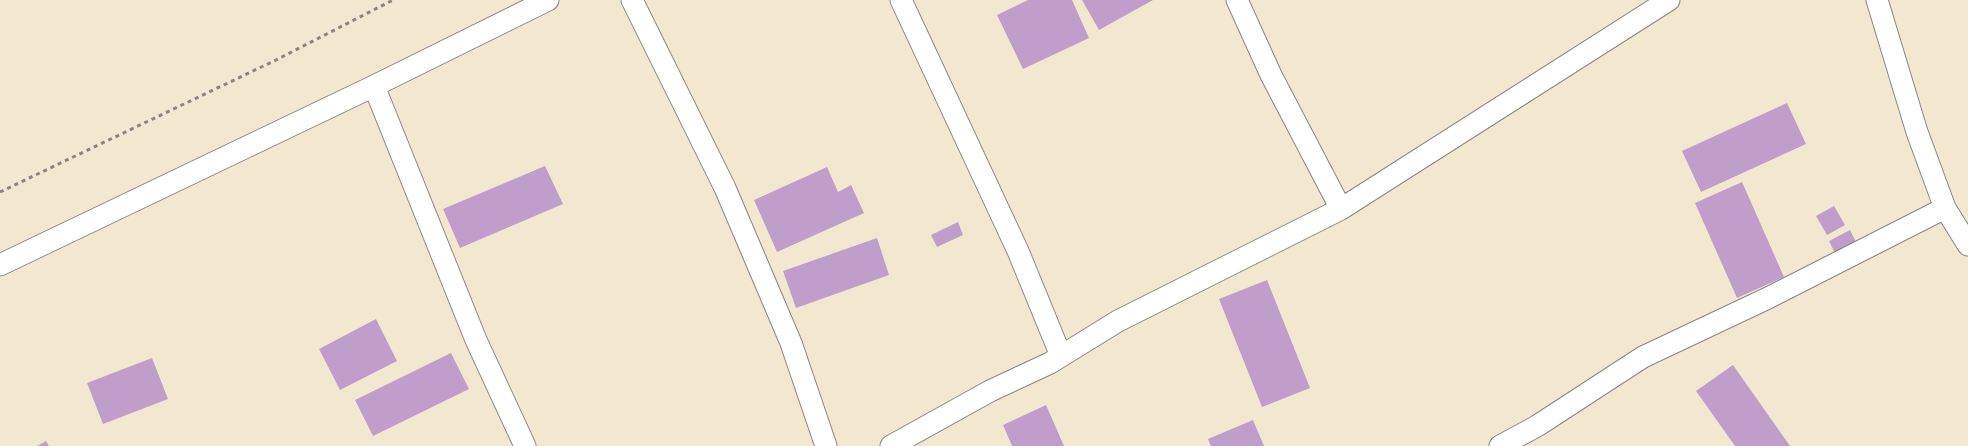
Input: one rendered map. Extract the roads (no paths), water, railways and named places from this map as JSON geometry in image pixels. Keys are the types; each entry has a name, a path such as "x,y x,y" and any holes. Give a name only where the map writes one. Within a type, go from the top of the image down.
{"street":[{"path":"0,265 374,86 548,0"},
{"path":"632,0 725,188 791,343 826,446"},
{"path":"901,0 1018,251 1061,356"},
{"path":"1237,0 1271,75 1341,209"},
{"path":"891,446 990,391 1061,356 1118,321 1341,209 1669,0"},
{"path":"1876,0 1917,132 1945,208 1968,245"},
{"path":"374,86 468,322 525,446"},
{"path":"1500,446 1537,426 1643,357 1768,298 1945,208"}]}
